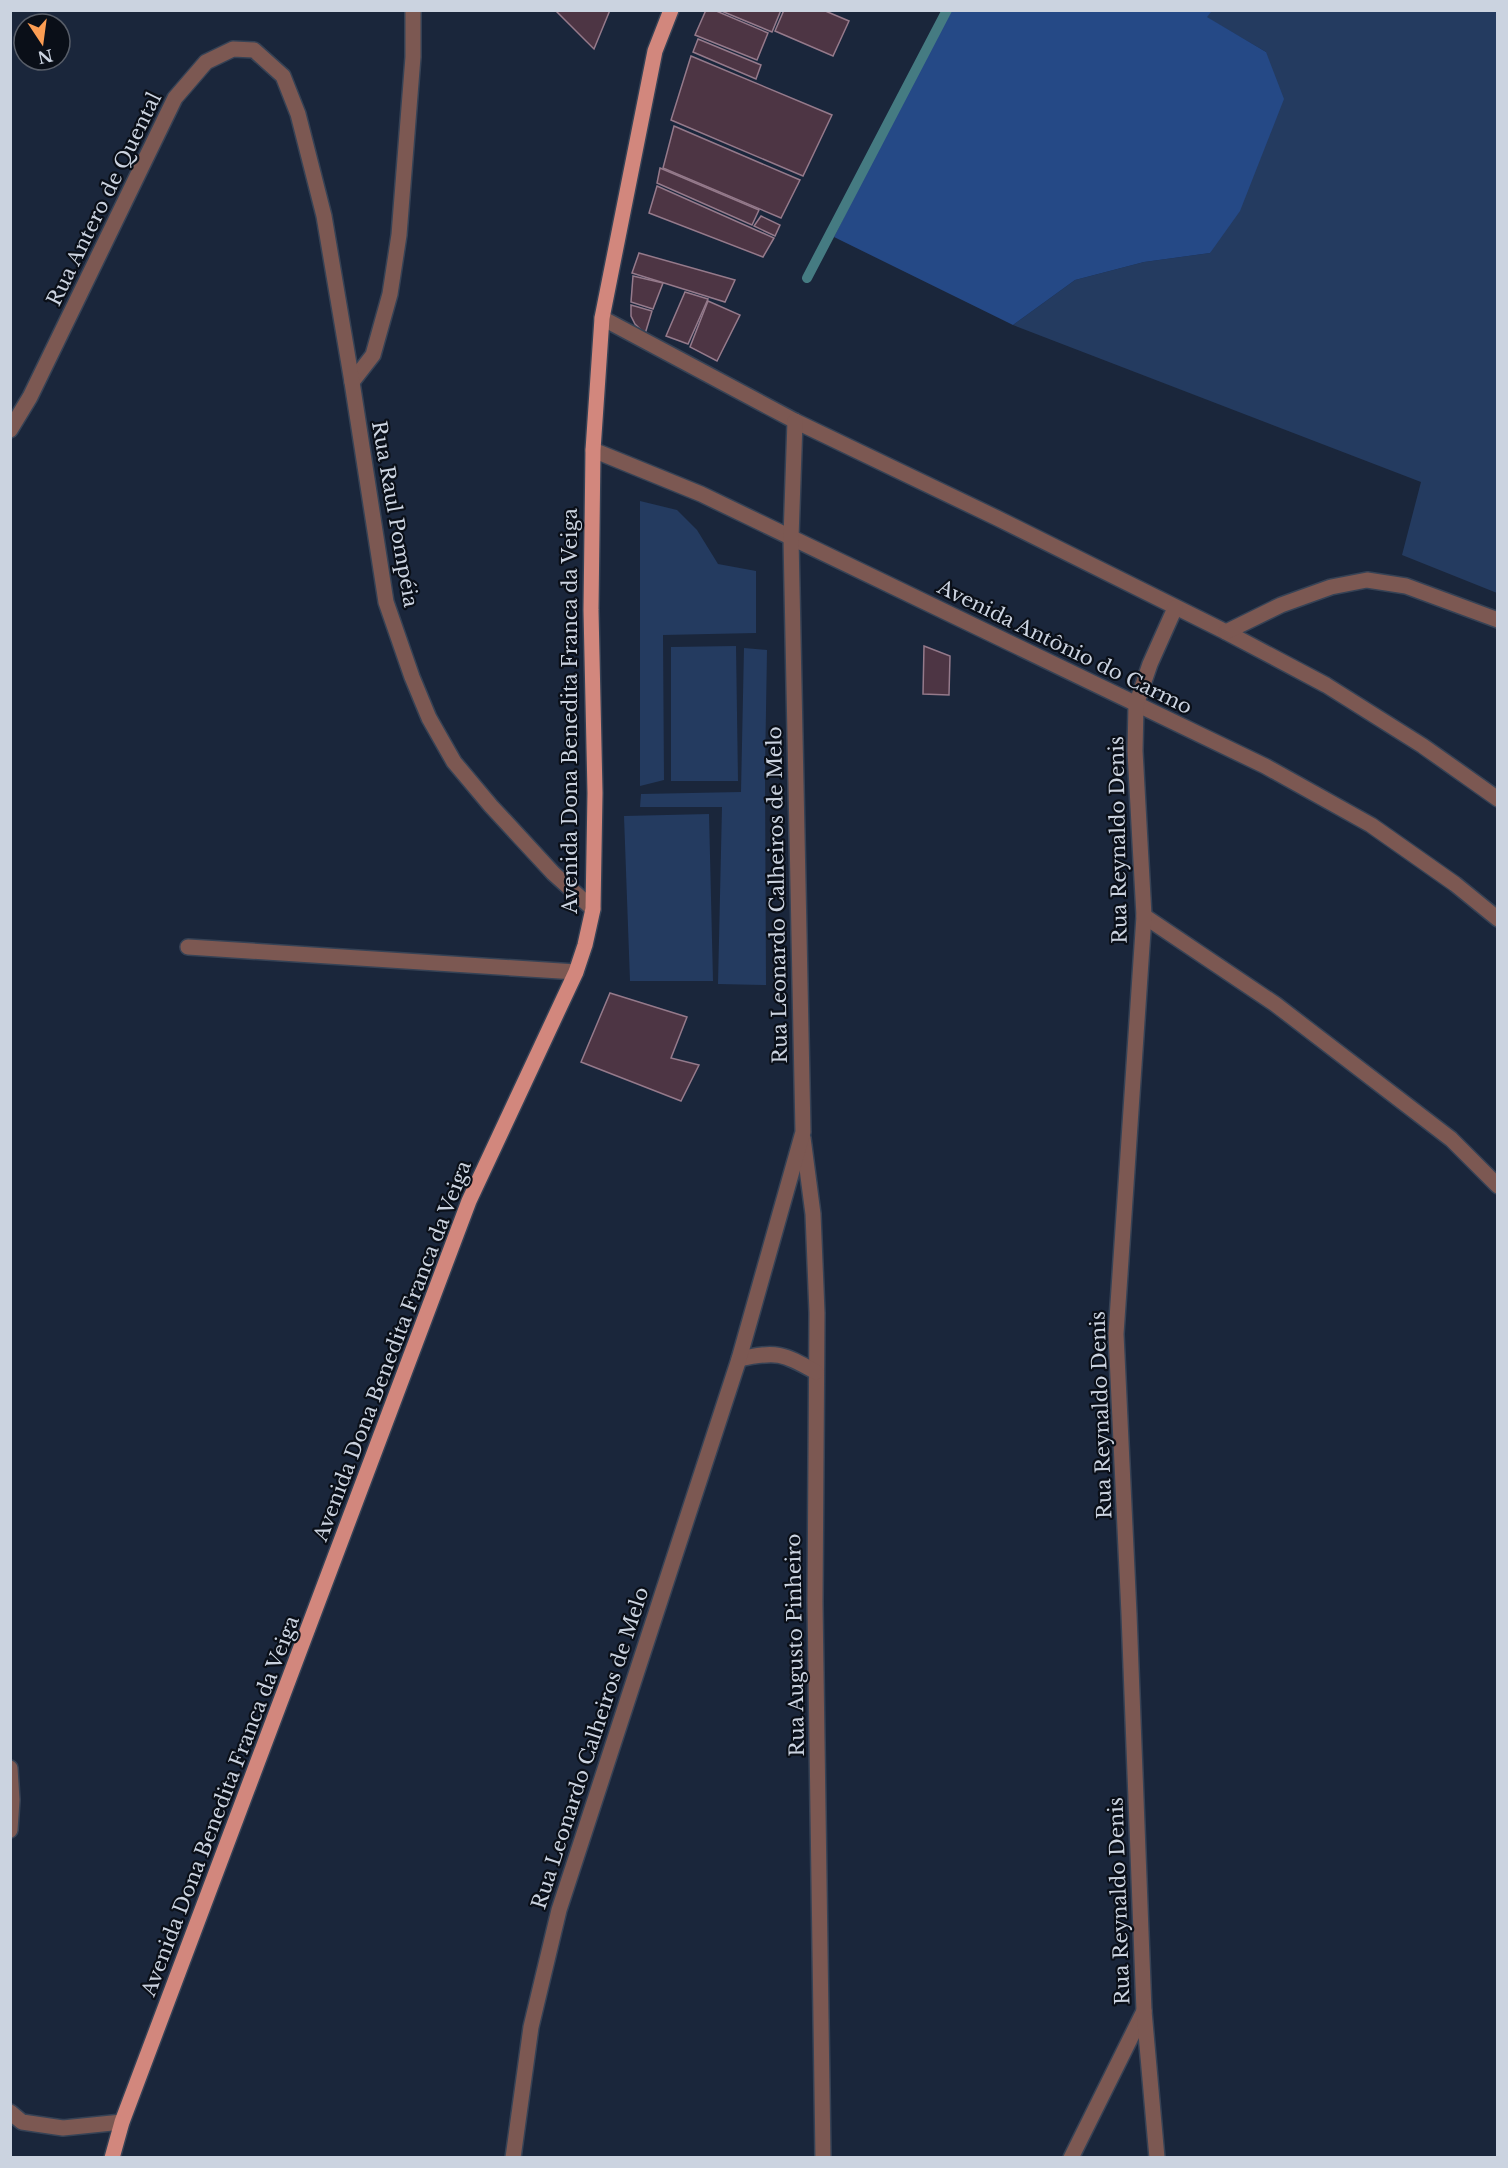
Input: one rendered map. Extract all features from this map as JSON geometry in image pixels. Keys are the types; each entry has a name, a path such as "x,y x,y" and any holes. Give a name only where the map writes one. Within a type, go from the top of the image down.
{"main road":[{"name":"Avenida Dona Benedita Franca da Veiga","path":"112,2157 122,2122 469,1201 576,972 585,945 593,909 595,810 591,610 593,450 602,318 655,51 671,10"}],"street":[{"path":"352,382 373,355 390,294 399,236 413,57 413,10"},
{"name":"Rua Antero de Quental","path":"10,430 27,404 175,98 206,62 233,50 254,50 283,76 298,114 324,216 352,382"},
{"path":"602,318 795,421 1226,632 1326,686 1424,746 1497,799"},
{"name":"Rua Raul Pompéia","path":"352,382 386,602 429,718 454,762 491,806 553,873 593,909"},
{"name":"Rua Leonardo Calheiros de Melo","path":"513,2157 531,2028 558,1910 739,1359 803,1132 791,538 795,421"},
{"name":"Avenida Antônio do Carmo","path":"593,450 700,494 1265,766 1371,825 1455,884 1497,919"},
{"path":"1226,632 1281,605 1331,587 1367,580 1406,586 1497,620"},
{"name":"Rua Reynaldo Denis","path":"1158,2157 1144,2011 1129,1602 1116,1334 1144,916 1135,751 1136,705 1149,664 1175,608"},
{"path":"1144,916 1285,1011 1451,1139 1497,1186"},
{"path":"188,947 576,972"},
{"name":"Rua Augusto Pinheiro","path":"803,1132 813,1214 817,1313 815,1603 824,2157"},
{"path":"739,1359 761,1354 782,1354 816,1372"},
{"path":"10,1768 12,1800 10,1830"},
{"path":"1071,2157 1144,2011"},
{"path":"10,2112 22,2122 63,2128 122,2122"}],"shaded area":[{"path":"947,10 1212,11 1207,17 1266,52 1284,99 1240,211 1210,253 1144,262 1075,280 1013,325 834,237"},
{"path":"1212,11 1497,11 1497,593 1402,555 1421,482 1013,325 1075,280 1144,262 1210,253 1266,52 1206,17"},
{"path":"640,501 677,510 697,530 718,564 756,571 756,633 663,635 664,780 640,786"},
{"path":"736,646 738,781 671,781 671,647"},
{"path":"744,648 767,650 766,985 718,984 722,807 640,807 641,794 741,792"},
{"path":"709,814 713,981 630,981 624,816"}],"building":[{"path":"555,10 610,10 594,49"},
{"path":"706,10 714,10 768,33 757,60 695,35"},
{"path":"719,10 781,10 772,32"},
{"path":"784,10 823,10 849,21 833,56 775,31"},
{"path":"698,39 761,65 756,79 693,52"},
{"path":"691,56 832,115 803,176 671,120"},
{"path":"674,126 800,180 781,218 663,168"},
{"path":"660,168 759,210 752,225 657,183"},
{"path":"657,186 774,238 763,257 649,213"},
{"path":"761,216 780,225 775,236 754,226"},
{"path":"639,253 735,280 725,302 632,273"},
{"path":"633,276 663,283 653,309 631,302"},
{"path":"685,292 708,299 688,344 666,336"},
{"path":"708,301 740,315 717,361 690,347"},
{"path":"631,305 652,311 645,334 631,316"},
{"path":"924,646 950,656 949,695 923,694"},
{"path":"610,993 687,1017 671,1058 699,1065 681,1101 581,1062"}],"waterway":[{"path":"807,278 947,10"}]}
